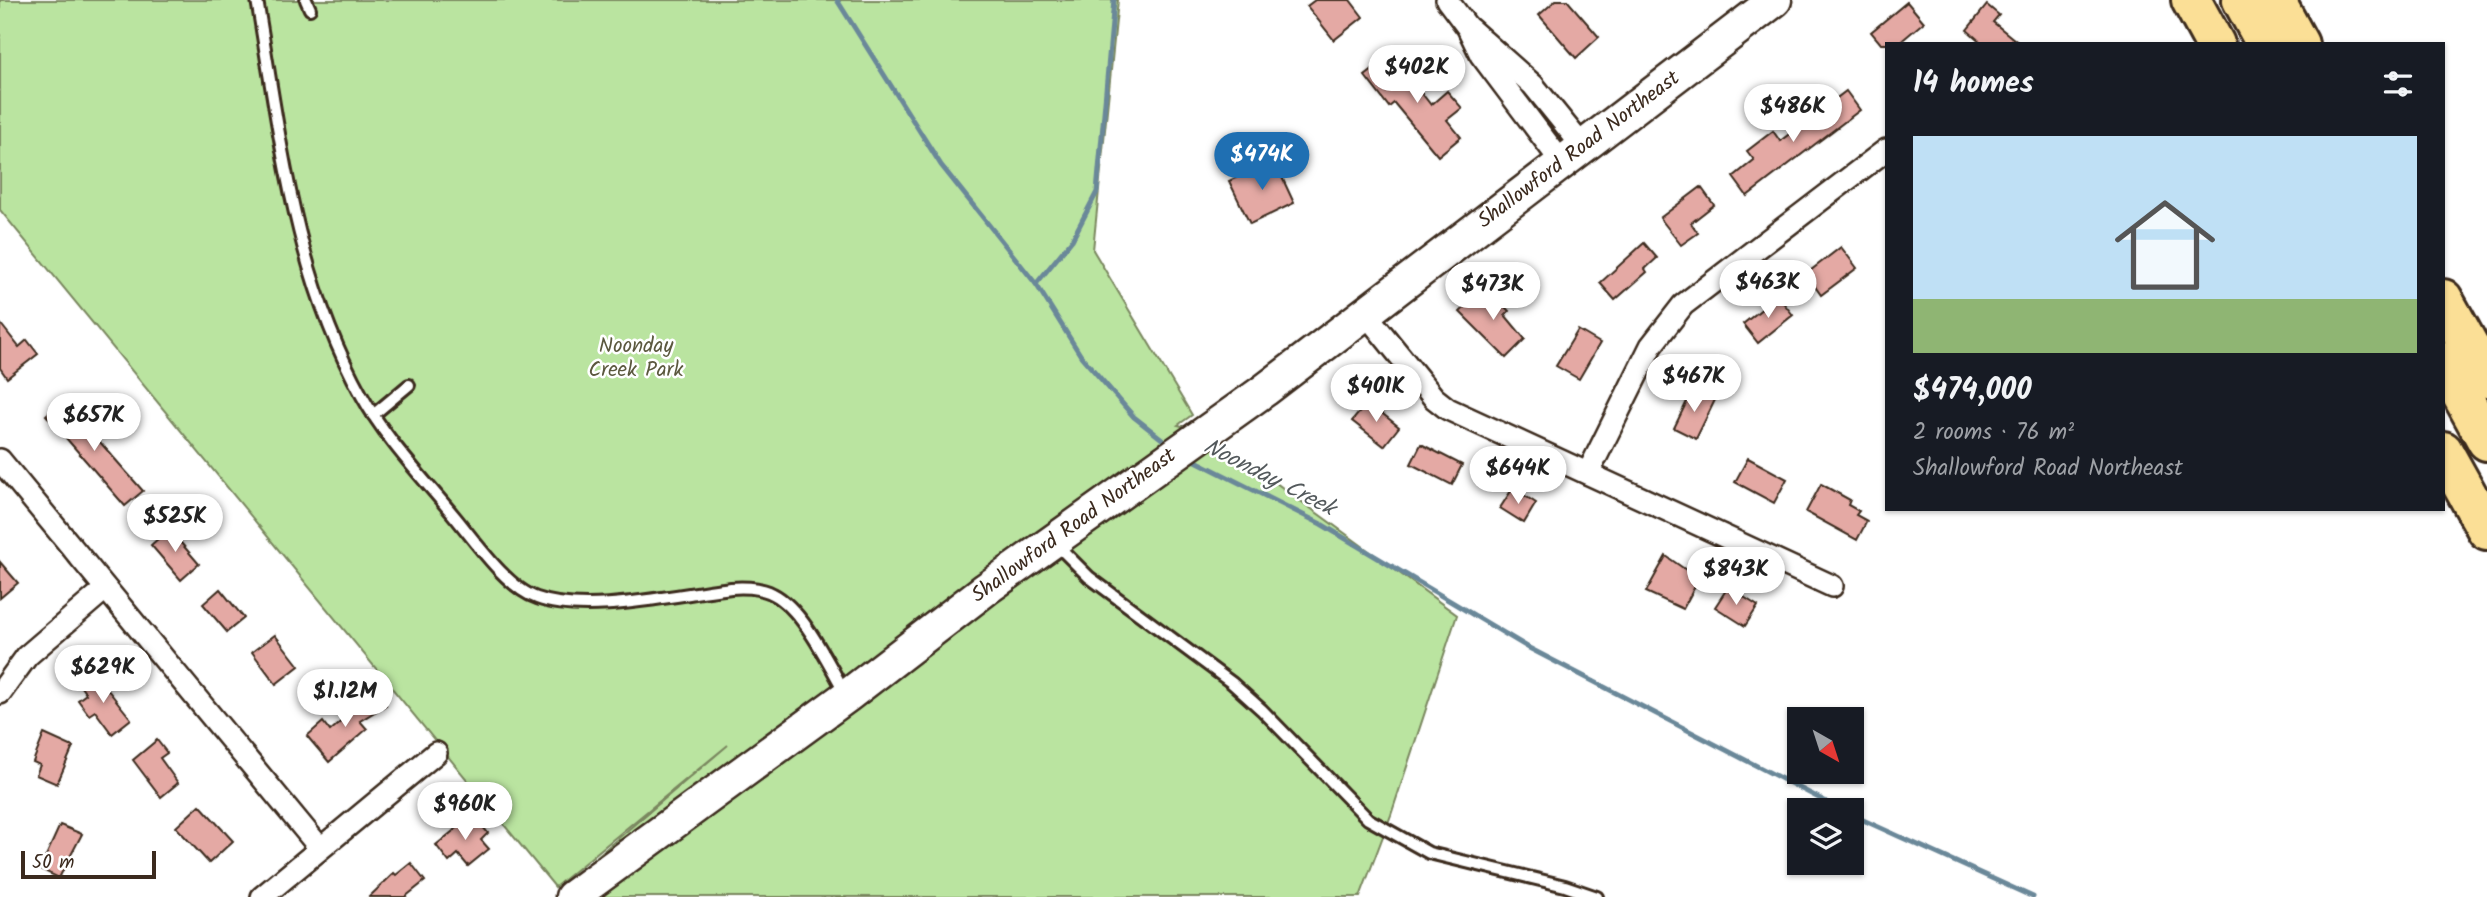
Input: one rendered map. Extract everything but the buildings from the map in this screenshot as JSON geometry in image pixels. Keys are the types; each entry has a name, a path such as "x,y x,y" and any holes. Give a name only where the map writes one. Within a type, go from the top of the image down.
{"highway":[{"path":"2191,0 2215,42"},
{"path":"2208,0 2229,42"},
{"path":"2242,0 2265,42"},
{"path":"2275,0 2298,42"},
{"path":"2445,303 2487,378"},
{"path":"2445,365 2487,441"},
{"path":"2445,455 2487,530"}],"street":[{"path":"1447,0 1468,28 1533,85 1573,156"},
{"name":"Shallowford Road Northeast","path":"572,897 848,696 1053,541 1366,314 1775,0"},
{"path":"1588,473 1651,346 1683,305 1885,151"},
{"path":"1366,314 1434,398 1448,409 1832,586"},
{"path":"0,460 320,848"},
{"path":"0,693 27,656 105,589"},
{"path":"262,897 436,753"}],"lane":[{"path":"257,0 300,240 324,319 373,415 473,538 527,594 559,603 587,605 748,587 772,593 800,620 848,696"},
{"path":"373,415 409,385"},
{"path":"1053,541 1074,565 1262,709 1368,819 1429,853 1565,886 1597,897"}],"green space":[{"name":"Noonday Creek Park","path":"0,0 1118,0 1093,250 1192,415 1178,425 1206,432 1457,615 1391,815 1360,897 561,897 556,891 728,745 555,887 0,210"}],"waterway":[{"name":"Noonday Creek","path":"837,0 941,165 1036,284 1081,356 1134,417 1171,446"},
{"path":"1036,284 1072,240 1097,192 1114,0"},
{"name":"Noonday Creek","path":"1188,457 1321,524 1529,648 1819,798"},
{"name":"Noonday Creek","path":"1864,820 2033,897"}]}
